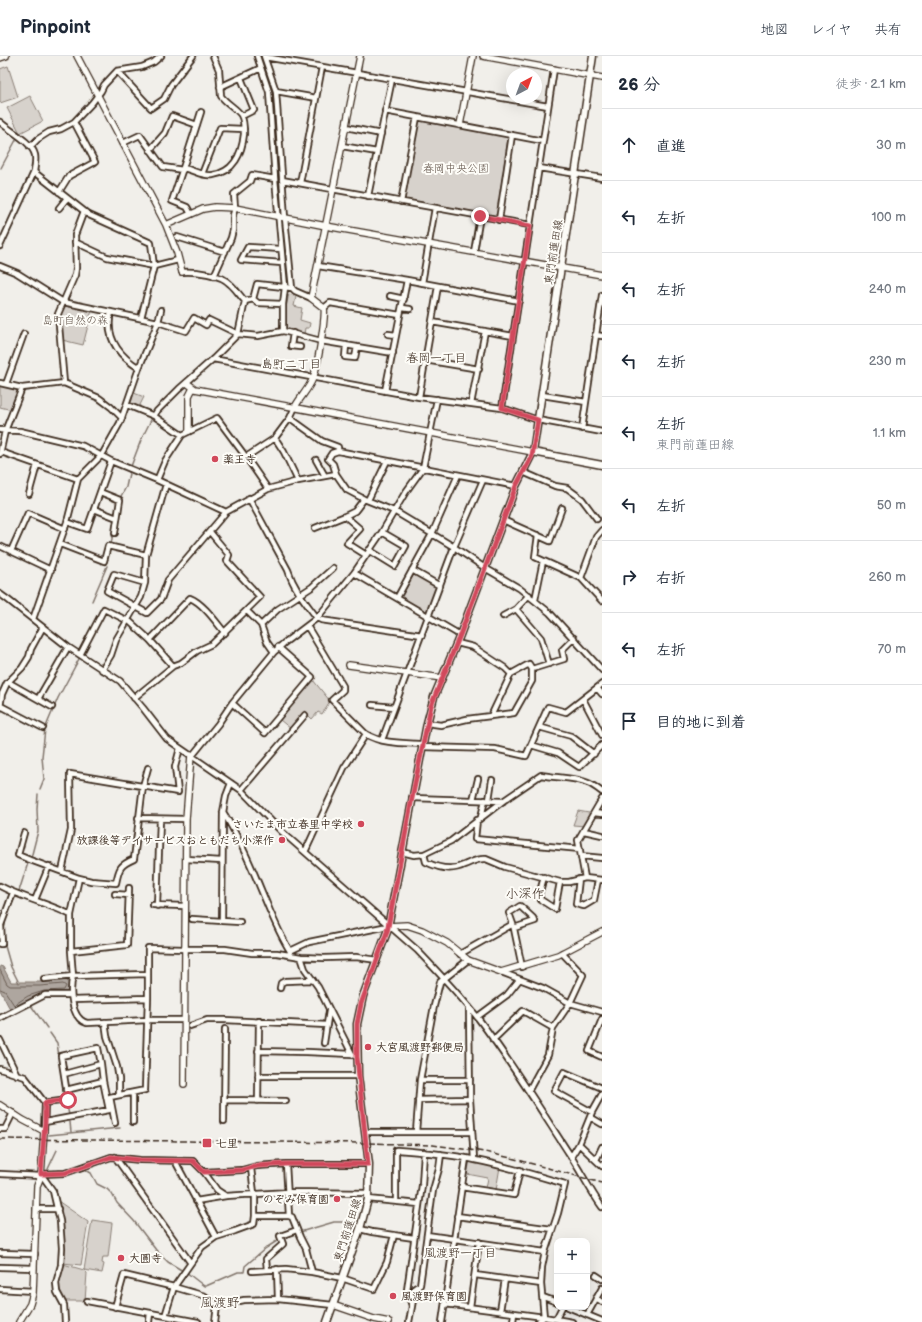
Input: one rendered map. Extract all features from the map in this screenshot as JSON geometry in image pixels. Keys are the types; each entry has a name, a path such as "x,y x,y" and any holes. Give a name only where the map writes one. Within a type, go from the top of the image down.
{"main road":[{"name":"東門前蓮田線","path":"327,1322 360,1229 368,1196 366,1132 354,1056 359,1014 363,996 386,937 431,706 457,644 516,486 533,452 593,56"},
{"path":"533,452 602,465"}],"street":[{"path":"0,58 6,56"},
{"path":"77,56 166,225 182,272 197,272 214,276 229,283 244,301"},
{"path":"30,146 38,138 49,132 61,129 74,122 98,96 104,85 117,71 142,67 154,62 161,56"},
{"path":"117,71 151,108 164,99 171,85 193,56"},
{"path":"123,143 140,135 162,167 183,169 207,176 229,169 236,162 242,146 244,129 242,116 221,96 219,70 213,56"},
{"path":"257,56 269,92 278,217 285,287 283,304 283,331"},
{"path":"311,298 360,56"},
{"path":"460,125 473,56"},
{"path":"483,56 602,78"},
{"path":"292,288 285,218 276,91 265,57 548,106"},
{"path":"300,183 322,67"},
{"path":"220,87 261,68"},
{"path":"502,408 554,69"},
{"path":"241,78 254,110 242,116"},
{"path":"368,196 392,79"},
{"path":"276,91 316,98"},
{"path":"385,111 543,141"},
{"path":"191,214 187,207 172,201 201,112"},
{"path":"150,150 166,133 172,116 197,124"},
{"path":"401,202 417,117"},
{"path":"0,122 30,146 34,154 34,172 0,246"},
{"path":"59,192 70,176 95,162 74,122"},
{"path":"346,127 381,134"},
{"path":"202,174 220,128 244,129"},
{"path":"499,220 512,135"},
{"path":"342,146 377,152"},
{"path":"539,168 602,178"},
{"path":"34,172 89,215 151,243 154,266 141,318"},
{"path":"214,276 232,238 233,215 235,208 234,194 250,181 252,175 275,179"},
{"path":"282,180 530,226"},
{"path":"59,208 67,198"},
{"path":"166,225 208,208 235,208 326,226 561,267 602,276"},
{"path":"422,283 435,208"},
{"path":"64,383 58,314 75,275 75,236 84,211"},
{"path":"474,252 480,216"},
{"path":"177,237 225,252"},
{"path":"75,242 107,257 154,266 178,260"},
{"path":"281,249 248,247 241,260 282,263"},
{"path":"0,266 18,273 63,302 158,322 186,331 194,318 206,325 209,320 238,334 258,336 283,331 321,341 393,354"},
{"path":"318,266 407,280 519,301"},
{"path":"385,391 407,280"},
{"path":"253,299 257,284 285,287 292,288 295,291 311,298 324,308"},
{"path":"419,397 438,286"},
{"path":"582,429 602,295"},
{"path":"390,296 404,299"},
{"path":"244,301 253,299"},
{"path":"253,299 258,304 283,304"},
{"path":"154,416 179,389 213,360 238,334 244,301"},
{"path":"246,457 275,438 290,418 298,400 314,377 321,341 324,308 330,303 400,315"},
{"path":"402,308 410,309"},
{"path":"33,619 65,529 78,479 102,455 122,418 139,368 158,322 161,310"},
{"path":"111,312 108,323 111,336 123,356 139,368"},
{"path":"432,322 513,336"},
{"path":"471,404 479,369 485,331"},
{"path":"6,384 24,334"},
{"path":"293,334 291,346 300,347"},
{"path":"388,334 396,335"},
{"path":"596,335 602,336"},
{"path":"346,345 345,357 355,358 356,347"},
{"path":"213,360 437,400 502,408 538,420 602,432"},
{"path":"425,360 479,369"},
{"path":"0,383 22,388 64,383 99,398 122,418"},
{"path":"187,383 193,388 533,452"},
{"path":"22,388 3,430 1,453 78,479"},
{"path":"189,431 189,396 193,388"},
{"path":"542,395 586,402"},
{"path":"184,1084 186,819 192,755 274,652 318,618 366,556 382,532 404,493 423,468 437,400"},
{"path":"127,405 154,416 182,435"},
{"path":"157,480 166,461 182,435 216,418 268,489"},
{"path":"290,418 322,441 338,447 338,451"},
{"path":"3,430 20,431 83,446 111,461 157,480 226,512"},
{"path":"275,438 284,452 298,481"},
{"path":"516,486 338,451 332,453 328,459 347,490 366,500 394,511 520,588 550,612 602,670"},
{"path":"316,460 325,476"},
{"path":"67,522 87,529 111,461"},
{"path":"315,528 355,511 366,500 387,461"},
{"path":"29,494 38,465"},
{"path":"523,472 555,486 567,488 582,499 596,519"},
{"path":"145,583 114,574 106,591 147,613 161,600 168,580 226,512 249,498 268,489 298,481 336,474"},
{"path":"397,598 432,534 458,475"},
{"path":"382,740 454,547 483,480"},
{"path":"102,670 111,655 116,640 141,597 145,583 146,555 166,484"},
{"path":"100,492 120,500 115,533"},
{"path":"249,498 300,596 318,618 321,620 422,635"},
{"path":"503,520 550,541 562,508"},
{"path":"94,509 117,518"},
{"path":"11,551 28,512 65,529"},
{"path":"345,516 360,529 347,542 366,556"},
{"path":"581,578 596,537 602,530"},
{"path":"134,698 173,666 181,663 197,651 212,644 260,598 228,561 229,555 210,532"},
{"path":"369,550 395,566 406,546 382,532"},
{"path":"538,535 535,557 581,578 602,601"},
{"path":"60,544 104,561 108,546 146,555"},
{"path":"0,546 51,570"},
{"path":"535,600 543,561"},
{"path":"261,625 278,609 312,587 332,568"},
{"path":"412,570 440,586"},
{"path":"354,573 460,635"},
{"path":"0,594 68,648 120,681 167,739 241,790 281,831 417,950 444,978 477,1017 527,1089 602,1207"},
{"path":"503,616 516,609 529,595"},
{"path":"150,640 190,598 195,600 211,616 225,633"},
{"path":"80,655 104,609 128,621 150,640 173,666"},
{"path":"516,609 540,638 548,664"},
{"path":"247,611 261,625 267,642 274,652"},
{"path":"307,626 343,686 344,690 332,700 366,734 382,740 422,746 495,749 526,756 548,707 566,712 602,684"},
{"path":"43,627 31,649 29,657 22,668 8,682 2,694 0,707 43,728"},
{"path":"532,670 564,659 562,650 574,638"},
{"path":"457,644 473,647 506,668 511,674"},
{"path":"38,699 68,648"},
{"path":"232,703 265,733 312,677 278,648"},
{"path":"427,722 441,725 467,719 491,716 514,713 532,680 532,670 528,664 511,674 491,716"},
{"path":"349,665 442,678"},
{"path":"8,682 52,707"},
{"path":"598,688 602,694"},
{"path":"583,699 602,735"},
{"path":"372,705 394,707"},
{"path":"241,790 305,715"},
{"path":"539,727 571,736 594,754"},
{"path":"305,852 344,768 366,734"},
{"path":"531,745 558,753 579,767 602,745"},
{"path":"62,871 71,830 70,774 178,792 175,767 180,748"},
{"path":"24,833 18,855 79,878 91,881 116,883 118,871 121,867 134,859 138,818 143,786 148,768"},
{"path":"402,852 414,855 424,854 451,841 503,801 541,775 570,778 587,782 602,792"},
{"path":"473,800 478,780"},
{"path":"492,780 487,800 479,819 475,839 580,849"},
{"path":"222,921 223,812 226,796 231,783"},
{"path":"412,798 503,801"},
{"path":"585,878 578,840 602,799"},
{"path":"223,812 232,825 262,890 278,931 290,953"},
{"path":"594,813 602,814"},
{"path":"138,818 186,819"},
{"path":"160,819 155,906 185,906"},
{"path":"584,831 602,835"},
{"path":"424,854 426,862 436,867 452,868 463,866 481,859 560,882 569,882 579,879 585,878 600,880 594,900 584,906 576,904 579,879"},
{"path":"581,856 602,858"},
{"path":"186,859 222,861"},
{"path":"35,900 49,866"},
{"path":"544,877 539,895 541,900 554,910 560,882"},
{"path":"79,878 71,915 73,976 70,991 78,1018 82,1022 87,1023 184,1020"},
{"path":"0,886 13,894 55,907 71,915"},
{"path":"71,951 127,945 130,888"},
{"path":"0,944 2,944 1,925 13,894"},
{"path":"115,894 129,895"},
{"path":"460,954 513,926 535,921 520,906 509,913 513,926 522,967"},
{"path":"192,919 240,922"},
{"path":"290,953 309,942 388,926 407,925 422,930 447,943 468,960 543,988 570,1003 602,1012"},
{"path":"501,972 522,967 562,953 602,932"},
{"path":"115,1123 110,1097 145,1090 148,1020 148,948 225,949 252,953 290,953 301,957 356,957 377,960"},
{"path":"527,1089 530,1088 548,1055 553,1028 570,1003 583,975 562,953"},
{"path":"301,957 305,969 313,980 354,1056"},
{"path":"416,1132 420,1080 440,982 468,960"},
{"path":"44,980 73,976 148,974"},
{"path":"280,988 281,983 285,981 313,980"},
{"path":"477,1017 507,995 519,980"},
{"path":"0,1018 45,995 71,997 148,998"},
{"path":"469,1007 470,1099 474,1159"},
{"path":"324,1043 329,1010"},
{"path":"493,1040 523,1011 553,1028"},
{"path":"602,1019 589,1051 602,1057"},
{"path":"190,1026 207,1020 327,1025"},
{"path":"258,1101 259,1021"},
{"path":"105,1022 106,1036 118,1073 120,1095"},
{"path":"224,1030 224,1121"},
{"path":"0,1040 17,1075"},
{"path":"45,1103 68,1100 61,1056 98,1048 109,1110 45,1122"},
{"path":"258,1051 307,1052 354,1056"},
{"path":"64,1074 101,1064"},
{"path":"0,1069 25,1078 45,1103 41,1175 37,1186 33,1291 30,1304 19,1322"},
{"path":"592,1112 554,1091 564,1072 602,1088"},
{"path":"258,1076 358,1076"},
{"path":"420,1080 470,1080"},
{"path":"66,1090 103,1081"},
{"path":"134,1093 134,1122"},
{"path":"571,1157 579,1144 592,1112 602,1094"},
{"path":"418,1100 470,1099"},
{"path":"224,1100 286,1101"},
{"path":"0,1105 44,1131"},
{"path":"0,1129 5,1129 13,1113"},
{"path":"590,1117 602,1124"},
{"path":"366,1132 472,1132"},
{"path":"579,1144 602,1166"},
{"path":"596,1160 602,1147"},
{"path":"396,1201 396,1150 424,1152 474,1159 520,1170 565,1184 542,1267 541,1284 544,1317"},
{"path":"412,1306 408,1295 407,1285 422,1185 424,1152"},
{"path":"409,1322 415,1288 420,1284 433,1190 439,1169 441,1154"},
{"path":"0,1174 41,1175 65,1173 111,1157 140,1160 193,1161 204,1172 217,1190 226,1196"},
{"path":"116,1157 190,1262"},
{"path":"442,1322 466,1158"},
{"path":"175,1161 216,1237"},
{"path":"204,1172 242,1170 286,1164 368,1164"},
{"path":"286,1164 289,1216"},
{"path":"165,1316 174,1287 190,1262 202,1247 216,1237 254,1224 254,1193 251,1168"},
{"path":"461,1187 514,1195 520,1170"},
{"path":"41,1175 53,1191 58,1210 62,1248 61,1265 56,1283 64,1305 65,1322"},
{"path":"196,1201 254,1193 288,1192 368,1196 419,1204"},
{"path":"36,1209 58,1210"},
{"path":"255,1216 292,1217 306,1249 312,1272"},
{"path":"457,1216 552,1229"},
{"path":"360,1229 414,1238"},
{"path":"267,1270 266,1259 283,1244 280,1236 297,1230"},
{"path":"252,1271 277,1269 312,1272 342,1278 374,1289 387,1262 394,1235"},
{"path":"427,1235 545,1252"},
{"path":"470,1307 479,1242"},
{"path":"0,1253 35,1254"},
{"path":"0,1267 34,1268"},
{"path":"277,1269 278,1299"},
{"path":"475,1274 541,1284"},
{"path":"115,1307 124,1275 205,1296 217,1306"},
{"path":"596,1275 602,1279"},
{"path":"500,1311 505,1279"},
{"path":"407,1285 415,1288"},
{"path":"587,1315 602,1288"},
{"path":"0,1289 33,1291"},
{"path":"543,1297 554,1301"},
{"path":"596,1298 602,1302"},
{"path":"217,1306 244,1300 278,1299 333,1305 374,1321 389,1322"},
{"path":"86,1301 165,1316 173,1320 198,1322"},
{"path":"444,1304 572,1322"},
{"path":"215,1322 217,1306"},
{"path":"556,1319 560,1310"},
{"path":"575,1310 602,1321"},
{"path":"149,1322 150,1313"},
{"path":"513,1322 514,1313"},
{"path":"538,1322 544,1317"}],"green space":[{"path":"8,66 18,97 0,103 0,69"},
{"path":"30,96 43,121 20,133 7,108"},
{"name":"春岡中央公園","path":"419,120 508,137 497,216 404,199"},
{"path":"289,294 296,297 294,306 302,308 300,320 310,323 309,328 305,328 304,334 291,332 286,327 286,312"},
{"name":"島町自然の森","path":"64,304 92,310 83,345 62,340 60,313"},
{"path":"0,384 19,389 12,410 0,407"},
{"path":"134,393 144,397 139,407 131,403"},
{"path":"414,574 437,587 427,612 401,597"},
{"path":"313,680 330,701 322,714 318,712 312,719 305,712 291,729 280,720"},
{"path":"578,811 589,813 591,815 585,826 573,825"},
{"path":"470,1161 500,1167 496,1190 486,1188 488,1178 467,1174"},
{"path":"58,1201 88,1222 81,1265 63,1263 63,1237"},
{"path":"92,1220 112,1223 108,1257 103,1257 102,1263 104,1264 102,1273 84,1270"},
{"path":"63,1264 84,1270 87,1273 85,1301 65,1301 59,1287 60,1274"}],"water":[{"path":"0,966 3,967 11,982 39,982 65,979 70,983 69,992 68,994 45,995 30,1000 11,1011 0,990"}],"waterway":[{"path":"261,56 273,94 281,216"},
{"path":"1,168 16,140"},
{"path":"282,219 283,246"},
{"path":"120,498 126,487 130,469 141,440 152,418"},
{"path":"111,545 113,532"},
{"path":"108,559 109,551"},
{"path":"92,601 107,566"},
{"path":"40,789 44,779 42,757 45,729 58,698 80,657"},
{"path":"31,858 38,831 38,794"},
{"path":"19,891 28,863"},
{"path":"11,906 16,896"},
{"path":"5,919 5,926"},
{"path":"4,935 5,940"},
{"path":"5,946 11,967 19,983"},
{"path":"30,1004 47,1028"},
{"path":"50,1033 57,1043 59,1057"},
{"path":"60,1064 61,1073"},
{"path":"67,1105 69,1115"},
{"path":"70,1122 71,1132"},
{"path":"49,1135 120,1128"},
{"path":"48,1169 57,1150"},
{"path":"86,1170 91,1173 97,1184 107,1189 112,1194 117,1203 134,1221 156,1250 168,1262 183,1271"},
{"path":"300,1232 334,1222 358,1222"},
{"path":"285,1237 295,1233"},
{"path":"186,1272 206,1286 238,1272 244,1272 245,1266 266,1248 280,1239"}],"railway":[{"path":"0,1139 433,1145 485,1152 602,1183"}],"place":[{"name":"薬王寺","path":"215,459"},
{"name":"さいたま市立春里中学校","path":"361,824"},
{"name":"放課後等デイサービスおともだち小深作","path":"282,840"},
{"name":"大宮風渡野郵便局","path":"368,1047"},
{"name":"七里","path":"207,1143"},
{"name":"のぞみ保育園","path":"337,1199"},
{"name":"大圓寺","path":"121,1258"},
{"name":"風渡野保育園","path":"393,1296"}],"district":[{"name":"春岡一丁目","path":"436,358"},
{"name":"島町二丁目","path":"291,364"},
{"name":"小深作","path":"525,893"},
{"name":"風渡野一丁目","path":"460,1253"},
{"name":"風渡野","path":"220,1302"}],"route":[{"path":"68,1100 45,1103 41,1174 65,1173 111,1157 140,1160 193,1161 204,1172 242,1170 257,1166 286,1164 368,1164 366,1132 361,1101 357,1057 357,1024 361,1004 386,937 431,706 460,635 516,486 532,456 538,420 502,408 530,226 480,216"}]}
